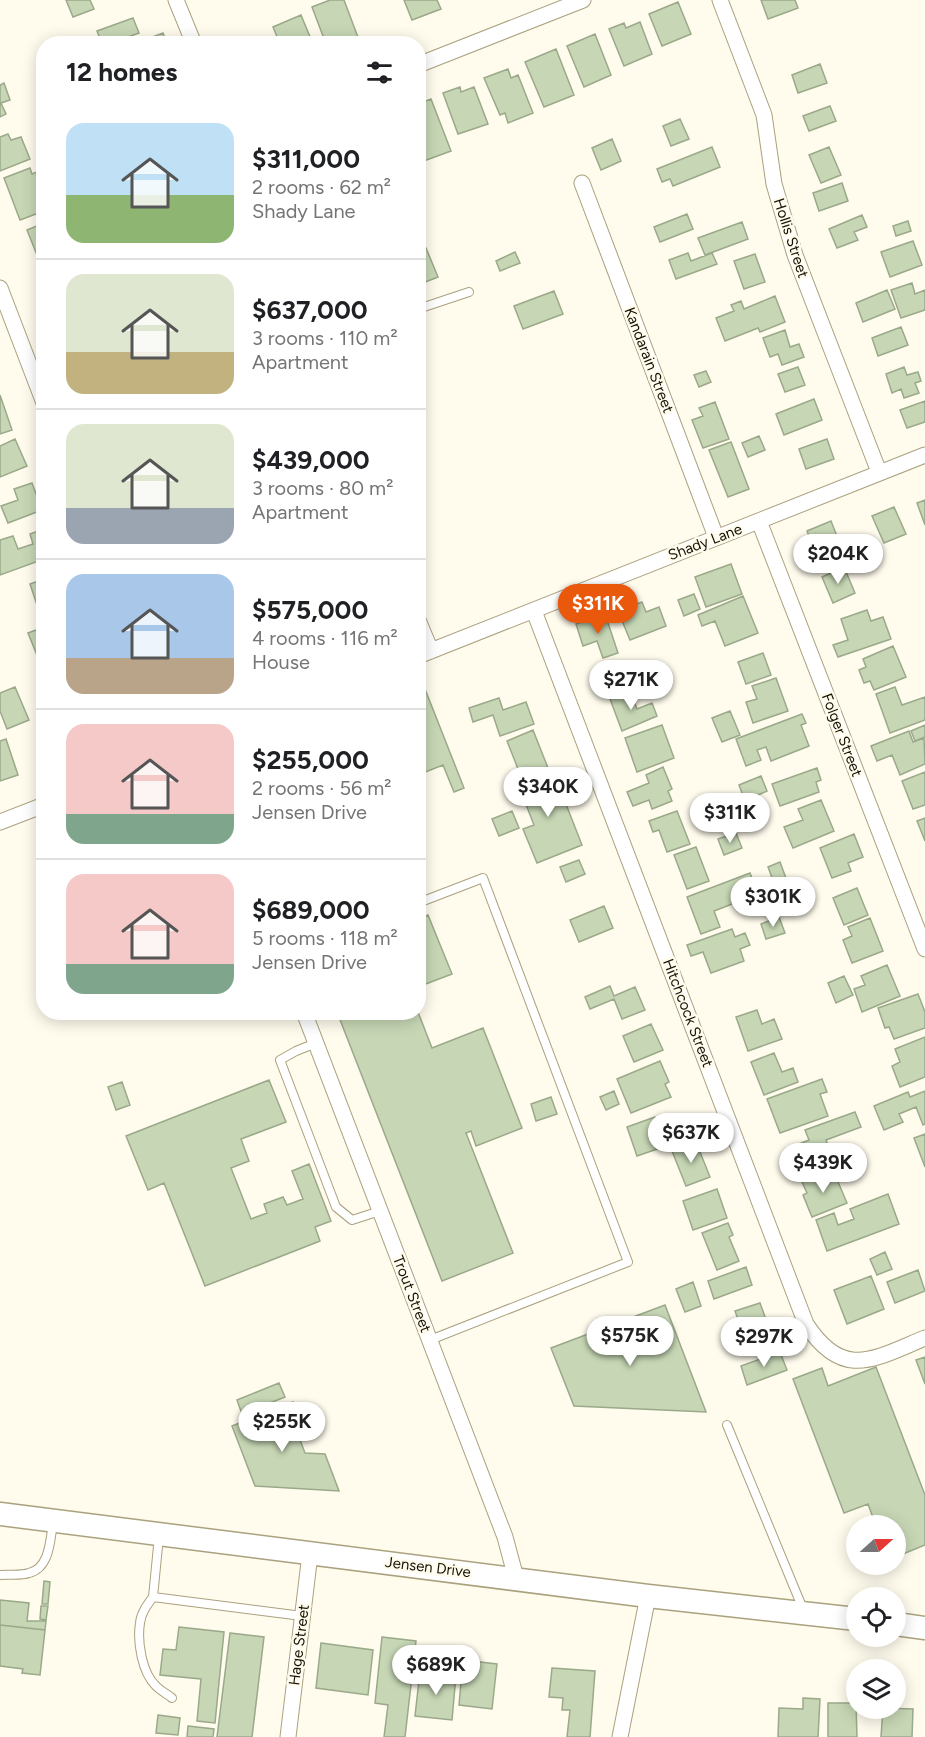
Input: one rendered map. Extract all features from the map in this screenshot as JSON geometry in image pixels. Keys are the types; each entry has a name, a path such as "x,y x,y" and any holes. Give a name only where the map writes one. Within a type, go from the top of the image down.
{"main road":[{"name":"Jensen Drive","path":"0,1514 648,1596 846,1618"},
{"path":"906,1625 925,1628"}],"street":[{"path":"176,0 191,36"},
{"path":"426,61 583,0"},
{"name":"Hollis Street","path":"720,0 764,115 774,183 795,255 879,472"},
{"name":"Kandarain Street","path":"582,183 716,537"},
{"path":"0,288 36,382"},
{"name":"Shady Lane","path":"426,652 925,455"},
{"name":"Folger Street","path":"759,521 925,949"},
{"name":"Hitchcock Street","path":"534,611 806,1324 816,1339 837,1357 862,1362 925,1338"},
{"path":"0,822 36,808"},
{"name":"Trout Street","path":"307,1020 505,1537 516,1578"},
{"name":"Hage Street","path":"288,1737 310,1554"},
{"path":"620,1737 648,1596"}],"lane":[{"path":"426,306 469,292"},
{"path":"426,900 483,878 628,1262 430,1340"},
{"path":"316,1043 280,1060 284,1071 336,1207 352,1220 380,1211"},
{"path":"728,1425 804,1613"},
{"path":"0,1575 30,1573 43,1563 53,1521"},
{"path":"159,1534 153,1597 140,1623 140,1646 148,1676 156,1686 172,1698"},
{"path":"153,1597 302,1616"}],"building":[{"path":"66,0 90,0 94,9 73,17"},
{"path":"330,0 344,0 358,36 323,36 312,7"},
{"path":"404,0 437,0 441,9 412,20"},
{"path":"761,0 795,0 798,8 768,19"},
{"path":"678,2 691,34 662,46 649,14"},
{"path":"301,15 310,36 277,36 273,27"},
{"path":"133,18 139,33 131,36 99,36 97,31"},
{"path":"640,22 652,54 624,66 609,29 624,23 626,28"},
{"path":"595,34 611,75 584,87 567,46"},
{"path":"556,49 574,95 544,107 525,62"},
{"path":"820,64 827,83 798,93 792,75"},
{"path":"508,69 511,78 518,75 533,113 508,123 505,113 500,115 484,78"},
{"path":"4,83 10,100 1,103 6,114 0,117 0,85"},
{"path":"460,87 461,92 474,87 488,124 458,134 443,93"},
{"path":"431,99 451,151 426,160 426,101"},
{"path":"830,106 836,121 809,131 803,116"},
{"path":"680,119 689,139 671,146 663,126"},
{"path":"8,134 11,140 21,137 30,159 0,171 0,137"},
{"path":"612,139 621,161 601,170 592,148"},
{"path":"712,147 720,167 673,186 670,179 662,182 657,169"},
{"path":"829,147 841,175 821,183 809,155"},
{"path":"30,168 32,174 36,172 36,214 20,220 4,178"},
{"path":"842,183 848,201 819,211 813,193"},
{"path":"687,214 693,229 660,242 654,227"},
{"path":"862,215 867,227 854,232 858,240 837,248 829,229"},
{"path":"908,221 911,231 896,236 893,226"},
{"path":"742,222 748,239 705,255 698,238"},
{"path":"36,226 36,252 27,230"},
{"path":"913,241 922,265 890,277 881,252"},
{"path":"426,248 438,277 426,282"},
{"path":"515,252 520,263 500,271 496,261"},
{"path":"688,253 691,261 712,253 717,264 676,279 669,260"},
{"path":"755,254 765,282 744,289 734,261"},
{"path":"912,283 915,294 925,290 925,310 901,318 891,290"},
{"path":"887,290 895,309 863,322 856,303"},
{"path":"554,291 563,314 523,329 514,306"},
{"path":"775,296 785,322 760,332 758,328 725,341 716,318 734,311 731,305 741,301 744,309"},
{"path":"901,327 908,345 878,356 872,338"},
{"path":"785,330 790,347 799,344 804,357 782,365 778,354 770,357 763,338"},
{"path":"798,367 805,385 785,392 778,374"},
{"path":"904,367 907,375 918,372 921,381 915,383 919,393 904,398 901,389 892,393 886,374"},
{"path":"706,371 711,382 699,387 694,375"},
{"path":"0,395 12,430 0,434"},
{"path":"814,399 822,420 784,435 776,414"},
{"path":"925,401 925,422 907,428 900,410"},
{"path":"715,402 729,439 703,448 692,420 703,416 699,408"},
{"path":"759,436 765,450 748,457 742,443"},
{"path":"15,439 27,466 0,477 0,446"},
{"path":"827,439 834,459 806,469 799,449"},
{"path":"731,442 749,489 728,497 709,450"},
{"path":"32,483 36,494 36,512 8,523 1,506 18,500 14,489"},
{"path":"925,500 925,525 917,503"},
{"path":"894,507 906,534 884,543 872,516"},
{"path":"831,521 846,559 822,569 807,531"},
{"path":"36,532 36,562 0,575 0,540 13,536 18,549 33,544 30,534"},
{"path":"731,564 742,594 706,607 695,577"},
{"path":"844,567 855,593 833,603 822,577"},
{"path":"36,582 36,602 30,584"},
{"path":"694,594 700,609 684,616 678,600"},
{"path":"743,596 758,633 725,646 715,621 702,626 698,615"},
{"path":"642,602 646,612 659,607 666,626 630,640 618,611"},
{"path":"867,610 871,621 883,617 891,639 838,657 833,645 848,640 841,619"},
{"path":"605,614 618,653 603,658 597,641 583,646 576,624"},
{"path":"36,630 36,653 28,633"},
{"path":"893,646 906,677 874,690 870,681 864,683 859,670 866,667 863,659"},
{"path":"763,653 771,675 746,684 738,662"},
{"path":"776,678 788,711 753,723 746,702 757,699 752,686"},
{"path":"15,687 29,720 7,729 0,711 0,693"},
{"path":"895,687 902,705 925,697 925,720 890,733 876,694"},
{"path":"630,691 637,709 652,703 657,716 622,731 610,699"},
{"path":"426,692 464,788 454,792 443,765 426,772"},
{"path":"499,698 503,710 526,702 534,724 500,736 493,715 473,722 469,708"},
{"path":"730,711 740,735 722,742 712,718"},
{"path":"802,714 806,723 801,725 809,746 771,761 766,747 757,750 761,760 746,766 736,739"},
{"path":"662,725 674,758 637,772 625,738"},
{"path":"925,725 925,737 915,741 911,731"},
{"path":"533,730 548,768 522,779 507,741"},
{"path":"909,731 913,742 924,738 925,764 900,775 892,755 877,761 871,746"},
{"path":"6,739 18,775 0,781 0,741"},
{"path":"663,767 672,789 668,791 672,801 652,809 649,800 633,806 627,792 649,783 646,775"},
{"path":"817,768 821,780 816,782 819,792 780,806 772,784"},
{"path":"553,771 582,845 537,863 523,829 534,825 518,784"},
{"path":"925,772 925,805 913,809 902,781"},
{"path":"761,776 767,791 745,801 739,785"},
{"path":"821,800 834,831 793,848 784,827 803,820 798,809"},
{"path":"512,811 519,828 499,836 492,819"},
{"path":"677,811 690,844 667,852 659,830 653,832 649,821"},
{"path":"925,818 925,841 917,821"},
{"path":"736,833 742,848 724,855 718,839"},
{"path":"854,834 863,857 848,863 851,871 832,878 820,848"},
{"path":"696,847 709,881 687,889 674,855"},
{"path":"579,860 585,874 566,882 560,867"},
{"path":"780,862 790,889 778,894 768,867"},
{"path":"750,873 758,894 714,911 720,927 701,934 687,897"},
{"path":"857,888 868,915 844,925 833,898"},
{"path":"604,906 613,928 579,942 570,920"},
{"path":"428,915 452,974 426,984 426,916"},
{"path":"779,917 785,933 766,939 761,924"},
{"path":"870,918 883,951 852,963 843,940 852,936 848,927"},
{"path":"732,929 735,937 745,933 750,945 740,949 744,961 711,973 703,952 691,956 687,945"},
{"path":"887,965 900,996 862,1012 854,989 865,985 861,976"},
{"path":"844,976 853,995 836,1003 828,983"},
{"path":"610,986 614,996 635,987 645,1010 622,1019 614,999 590,1009 585,997"},
{"path":"918,994 925,1012 925,1028 894,1039 889,1027 885,1028 878,1008"},
{"path":"757,1010 762,1024 774,1019 782,1039 748,1051 736,1017"},
{"path":"340,1020 421,1020 432,1048 483,1028 522,1128 476,1146 471,1131 466,1133 513,1253 442,1281"},
{"path":"651,1024 663,1050 634,1062 623,1036"},
{"path":"925,1037 925,1077 900,1087 892,1066 900,1062 895,1049"},
{"path":"774,1053 782,1072 793,1068 798,1082 764,1095 751,1062"},
{"path":"660,1061 669,1082 665,1084 671,1097 631,1113 617,1079"},
{"path":"822,1079 827,1092 820,1094 828,1116 780,1133 767,1099"},
{"path":"269,1080 286,1122 241,1139 249,1161 231,1168 251,1219 267,1213 264,1204 283,1197 287,1205 303,1199 292,1171 309,1164 331,1221 315,1227 320,1241 205,1286 164,1183 148,1190 126,1136"},
{"path":"122,1082 130,1105 116,1110 108,1087"},
{"path":"614,1091 619,1104 606,1110 600,1097"},
{"path":"925,1091 925,1124 923,1125 916,1107 899,1114 903,1122 884,1130 874,1106 908,1092 910,1097"},
{"path":"551,1097 557,1114 536,1121 531,1104"},
{"path":"855,1112 861,1127 826,1140 833,1158 794,1172 786,1149 809,1140 805,1130"},
{"path":"655,1117 666,1146 637,1156 627,1127"},
{"path":"925,1134 925,1167 914,1138"},
{"path":"696,1142 710,1177 686,1186 672,1151"},
{"path":"833,1170 847,1203 812,1217 803,1195 807,1193 802,1182"},
{"path":"717,1189 727,1218 693,1230 683,1201"},
{"path":"888,1194 899,1224 827,1251 816,1220 834,1213 838,1225 854,1219 850,1209"},
{"path":"728,1223 733,1235 729,1237 739,1261 717,1270 702,1233"},
{"path":"885,1252 892,1269 877,1275 870,1259"},
{"path":"746,1267 752,1285 714,1299 708,1281"},
{"path":"918,1270 925,1291 895,1303 887,1282"},
{"path":"871,1276 884,1309 847,1324 834,1290"},
{"path":"693,1282 701,1306 685,1312 676,1289"},
{"path":"760,1303 774,1342 749,1351 735,1311"},
{"path":"665,1305 706,1412 574,1406 551,1348"},
{"path":"780,1352 787,1370 747,1385 741,1366"},
{"path":"925,1357 925,1384 916,1360"},
{"path":"876,1367 925,1495 925,1545 906,1553 906,1515 872,1515 868,1504 844,1513 793,1379 822,1368 828,1386"},
{"path":"279,1383 285,1397 242,1414 237,1400"},
{"path":"293,1402 299,1417 292,1419 305,1453 325,1454 339,1491 255,1486 232,1426"},
{"path":"44,1581 50,1582 48,1604 42,1604"},
{"path":"0,1600 29,1603 27,1621 46,1621 45,1630 0,1625"},
{"path":"41,1606 48,1606 46,1620 40,1619"},
{"path":"0,1625 45,1630 40,1675 22,1673 23,1669 0,1666"},
{"path":"179,1627 224,1632 215,1723 197,1721 201,1679 160,1675 163,1649 176,1650"},
{"path":"230,1633 264,1637 252,1737 217,1737"},
{"path":"382,1637 416,1641 405,1737 384,1737 388,1705 375,1703"},
{"path":"321,1643 373,1650 368,1695 316,1688"},
{"path":"421,1651 434,1653 432,1670 419,1669"},
{"path":"463,1660 497,1664 492,1709 459,1705"},
{"path":"552,1668 595,1671 590,1737 567,1737 570,1710 562,1710 563,1698 549,1697"},
{"path":"420,1671 456,1675 452,1720 415,1716"},
{"path":"803,1698 820,1699 818,1737 778,1737 779,1708 803,1709"},
{"path":"828,1703 846,1703 846,1719 856,1719 857,1737 828,1737"},
{"path":"906,1709 913,1709 912,1737 881,1737 882,1719 906,1719"},
{"path":"158,1715 180,1718 178,1735 156,1733"},
{"path":"188,1726 214,1729 213,1737 187,1737"}]}
